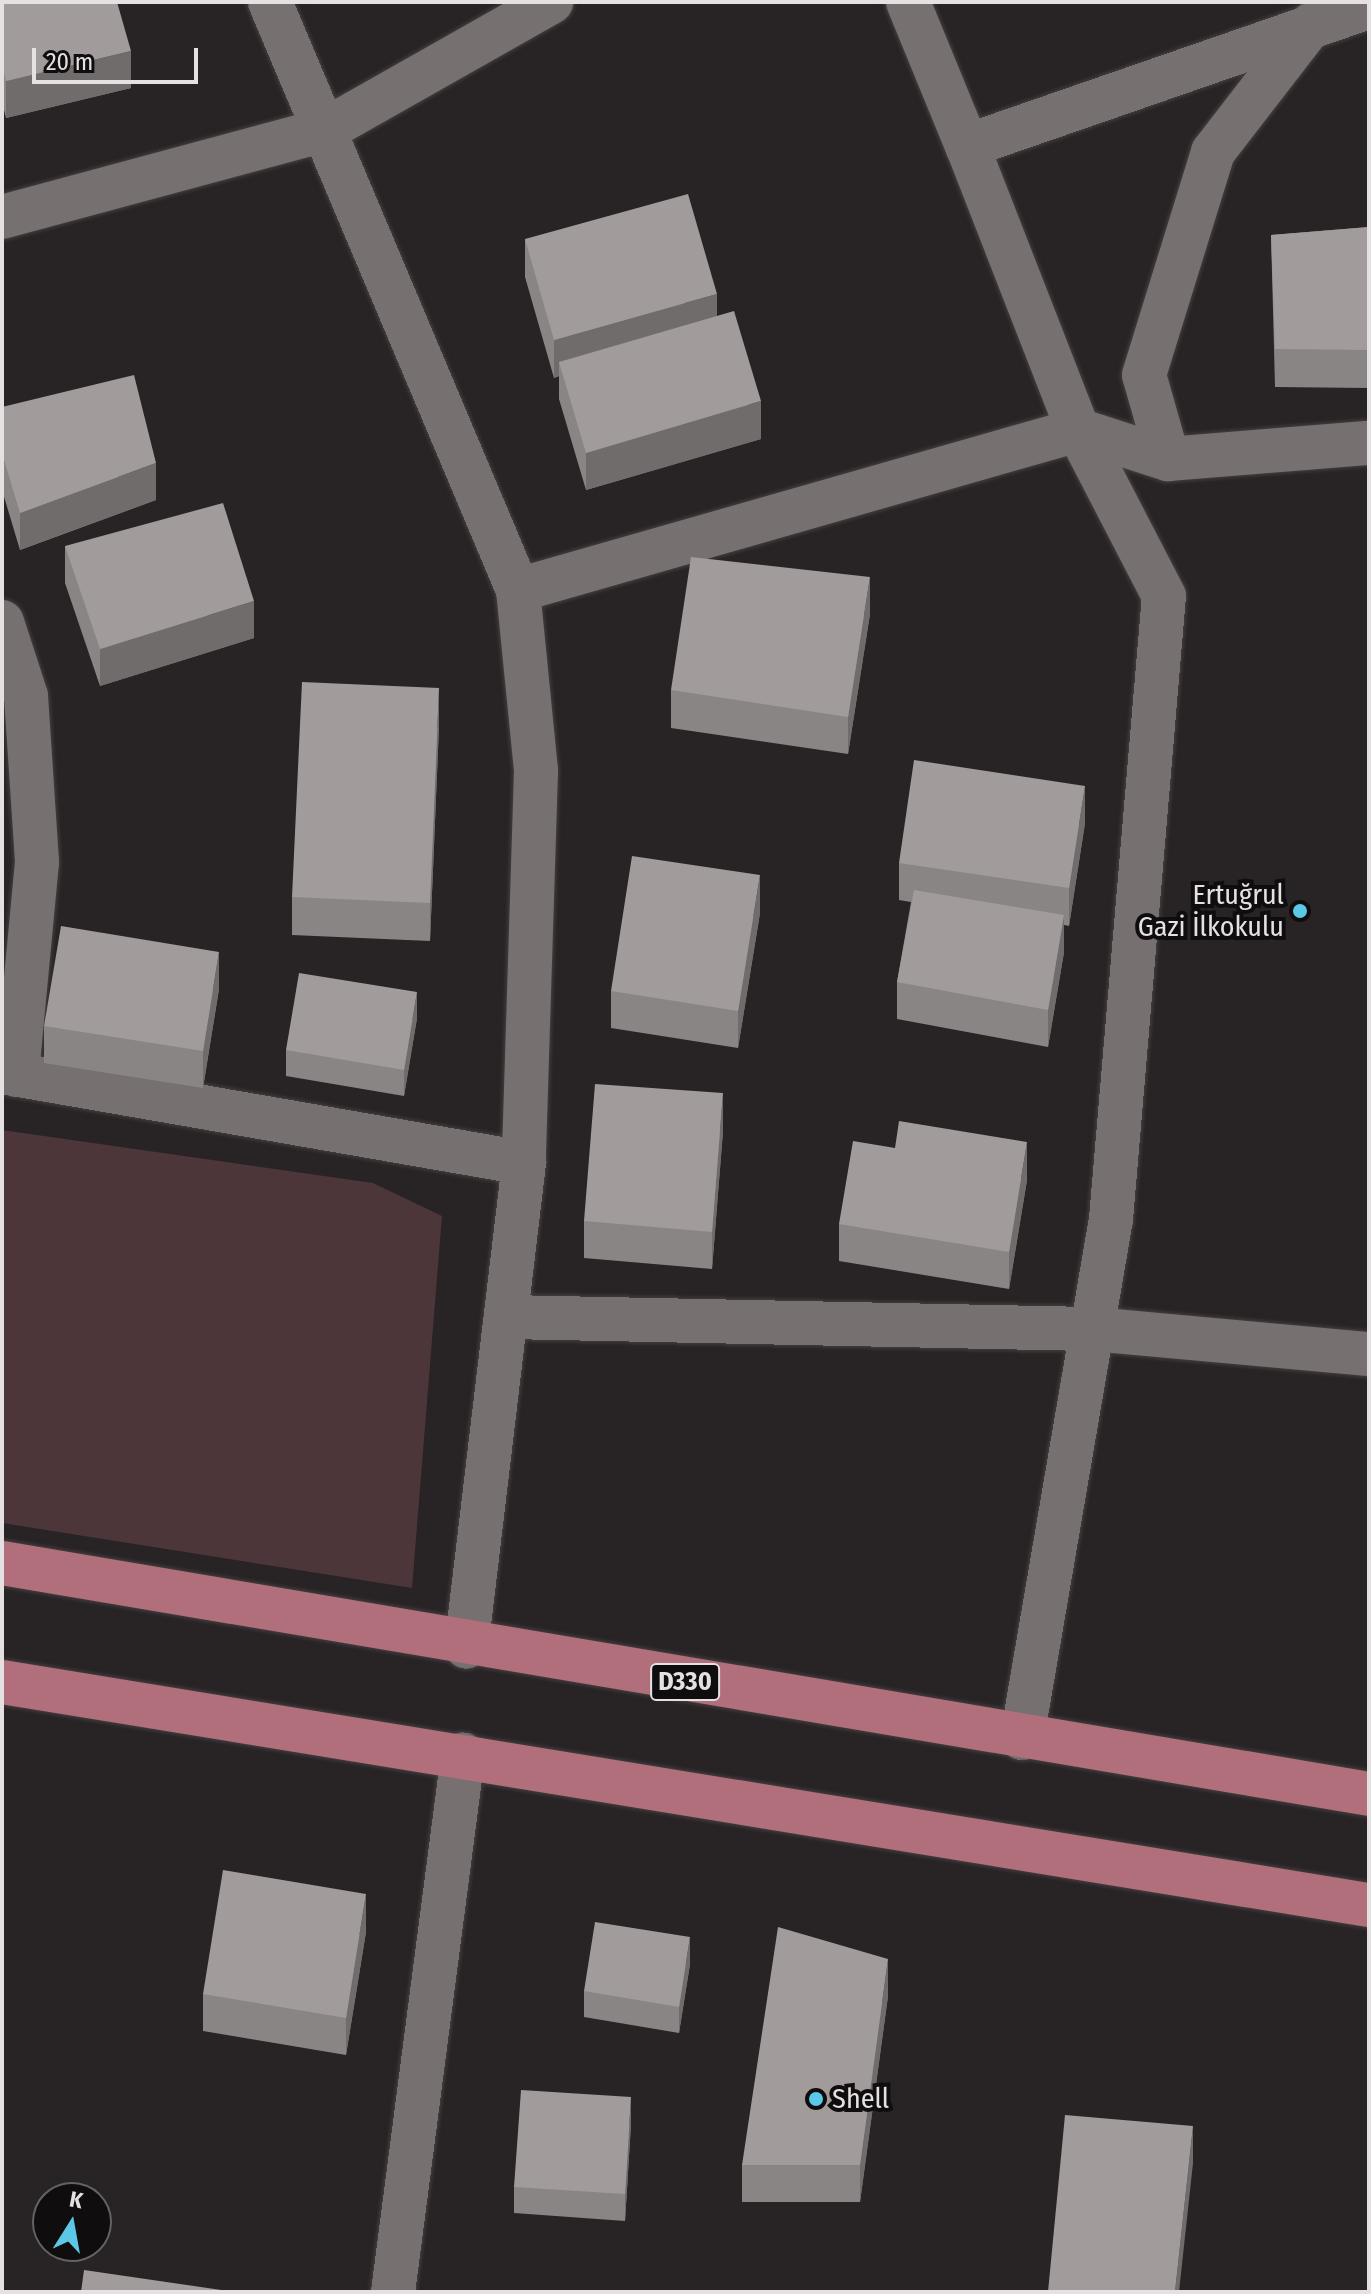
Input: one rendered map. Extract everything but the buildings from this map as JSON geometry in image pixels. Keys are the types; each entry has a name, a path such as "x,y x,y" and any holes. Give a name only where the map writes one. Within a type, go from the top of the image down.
{"main road":[{"name":"D330","path":"2,1563 466,1647 1369,1794"},
{"path":"2,1682 1369,1905"}],"street":[{"path":"270,2 518,590 536,771 524,1163 466,1647"},
{"path":"2,217 325,130 551,2"},
{"path":"908,2 1078,430 1164,596 1111,1219 1022,1738"},
{"path":"967,146 1311,14 1369,7"},
{"path":"1168,459 1144,375 1213,152 1311,14"},
{"path":"518,590 1078,430 1168,459 1369,443"},
{"path":"2,622 26,696 37,862 10,1074 524,1163"},
{"path":"507,1317 1092,1329 1369,1354"},
{"path":"393,2292 463,1755"}],"shaded area":[{"path":"2,1130 373,1183 442,1216 412,1588 2,1523"}],"place":[{"name":"Ertuğrul Gazi İlkokulu","path":"1300,911"},
{"name":"Shell","path":"816,2099"}]}
